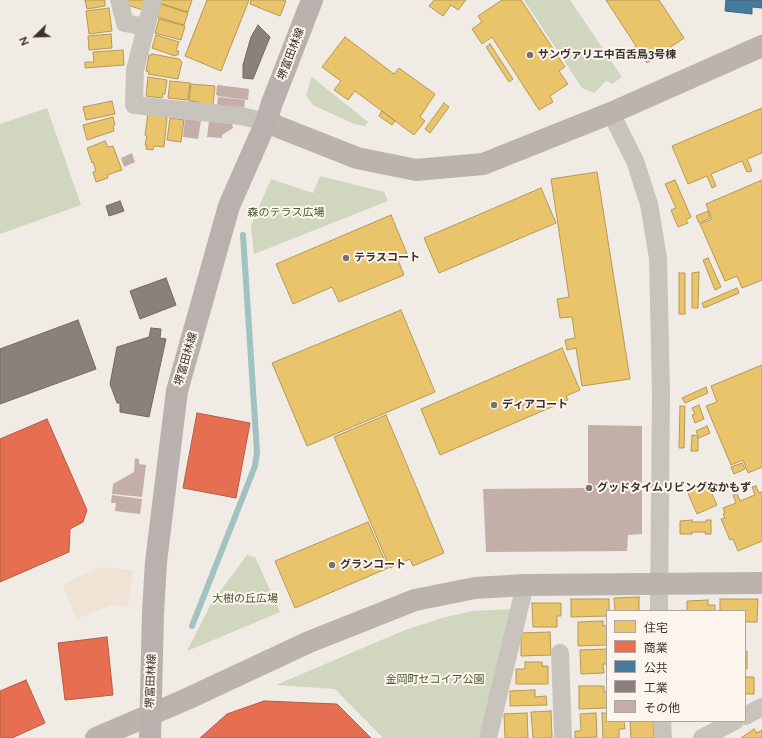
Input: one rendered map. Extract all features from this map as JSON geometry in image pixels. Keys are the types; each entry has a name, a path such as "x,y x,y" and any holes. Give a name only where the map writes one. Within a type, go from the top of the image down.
{"main road":[{"name":"堺富田林線","path":"150,738 156,562 177,391 229,206 266,122 312,0"}],"street":[{"path":"119,0 125,24 146,27"},
{"path":"153,0 135,70 134,106 241,116 266,122 357,158 416,170 483,164 611,113 762,46"},
{"path":"611,113 635,161 649,204 658,258 662,393 660,610"},
{"path":"96,738 150,715 309,642 415,600 475,588 525,585 762,583"},
{"path":"488,738 525,585"},
{"path":"560,653 563,738"},
{"path":"746,715 762,707"},
{"path":"662,722 663,738"},
{"path":"702,738 733,722"}],"green space":[{"path":"524,0 570,0 622,77 612,84 606,81 594,93 582,88"},
{"path":"312,76 368,122 365,126 354,124 313,105 306,96"},
{"path":"47,108 81,205 0,234 0,124"},
{"name":"森のテラス広場","path":"320,176 384,192 388,201 254,254 251,225 271,179 313,193"},
{"name":"大樹の丘広場","path":"247,555 255,557 280,612 187,651 212,602"},
{"name":"金岡町セコイア公園","path":"513,609 480,738 383,738 335,689 276,685 405,630 442,618 473,611"}],"shaded area":[{"path":"101,567 133,570 128,607 111,605 77,619 64,589 65,583"}],"building: 住宅":[{"path":"85,0 105,0 105,6 87,9"},
{"path":"125,0 146,0 143,10 124,4"},
{"path":"160,0 192,0 188,12 159,3"},
{"path":"207,0 249,0 221,71 185,56"},
{"path":"251,0 286,1 280,16 250,4"},
{"path":"434,0 466,0 458,10 451,5 443,16 429,6"},
{"name":"サンヴァリエ中百舌鳥3号棟","path":"502,0 521,0 565,67 559,71 568,84 550,96 553,102 539,110 492,37 482,44 472,29 482,22 478,16"},
{"path":"606,0 659,0 684,38 647,63 640,53 630,59 626,53 636,46"},
{"path":"161,4 188,13 184,25 157,17"},
{"path":"109,8 112,31 89,34 86,11"},
{"path":"159,19 185,26 181,40 155,33"},
{"path":"111,34 112,48 89,50 88,36"},
{"path":"156,35 179,42 176,51 179,51 178,55 175,56 152,48"},
{"path":"345,37 394,74 399,68 435,94 420,117 425,121 414,135 355,91 348,100 334,90 341,81 322,67"},
{"path":"490,44 513,79 509,82 486,47"},
{"path":"123,50 124,65 85,68 85,62 94,62 93,52"},
{"path":"152,54 179,59 182,62 178,79 148,74 149,72 146,71 149,55"},
{"path":"148,77 167,80 165,94 163,94 162,98 146,96"},
{"path":"170,81 190,83 188,100 168,98"},
{"path":"191,84 215,86 213,106 189,101"},
{"path":"112,101 115,114 86,120 83,107"},
{"path":"444,103 449,107 430,133 425,129"},
{"path":"762,108 762,153 747,159 752,171 747,172 742,161 711,174 716,186 712,188 707,176 688,184 672,146"},
{"path":"382,111 395,121 392,125 379,116"},
{"path":"148,114 167,117 164,147 154,146 153,150 146,149 147,145 145,145 147,136 145,135"},
{"path":"113,117 115,125 113,126 114,131 87,140 83,125"},
{"path":"170,118 184,120 181,142 167,140"},
{"path":"105,141 108,147 113,146 122,170 107,175 108,178 96,182 93,172 96,171 87,148"},
{"path":"597,172 630,379 582,386 576,348 567,350 565,340 575,338 572,317 560,318 557,299 569,297 551,179"},
{"path":"675,180 691,217 686,220 688,223 678,227 671,210 676,208 665,184"},
{"path":"762,180 762,280 742,288 737,276 725,281 700,224 712,219 706,204"},
{"path":"541,188 556,223 439,273 424,238"},
{"path":"708,211 710,218 699,223 696,216"},
{"name":"テラスコート","path":"391,215 408,256 398,260 404,275 339,302 332,287 293,304 276,264"},
{"path":"708,258 721,287 715,290 703,260"},
{"path":"699,272 698,308 692,308 692,273"},
{"path":"679,273 685,273 685,314 679,314"},
{"path":"737,288 739,293 704,308 702,303"},
{"path":"401,310 435,392 307,446 272,363"},
{"name":"ディアコート","path":"562,348 580,390 566,396 568,400 440,455 421,409"},
{"path":"762,365 762,467 748,473 743,460 731,465 706,406 717,402 711,386"},
{"path":"706,387 708,393 685,403 682,398"},
{"path":"699,405 704,419 695,423 692,415 695,414 692,408"},
{"path":"680,406 685,406 684,448 679,448"},
{"path":"386,415 444,553 413,566 410,559 390,568 334,437"},
{"path":"707,426 710,433 699,438 698,437 698,451 691,451 692,435 698,436 696,431"},
{"path":"742,463 745,469 734,474 731,467"},
{"path":"708,485 717,505 697,514 687,491"},
{"path":"756,486 759,493 762,492 762,541 738,551 733,539 730,540 721,519 725,518 723,508 736,503 733,495 737,493 740,501 755,495 752,487"},
{"path":"692,520 692,522 706,522 706,520 711,520 711,534 705,534 706,532 692,532 692,534 680,534 680,521"},
{"name":"グランコート","path":"368,522 388,568 295,608 275,561"},
{"path":"639,597 639,610 615,610 614,598"},
{"path":"571,599 609,599 609,610 606,610 606,616 571,617"},
{"path":"720,599 758,599 757,622 746,622 746,610 720,610"},
{"path":"708,600 708,605 715,605 715,610 687,610 687,601"},
{"path":"532,603 561,603 561,616 557,616 557,627 533,627"},
{"path":"603,621 603,626 606,625 606,645 578,646 578,622"},
{"path":"550,632 551,655 521,656 521,633"},
{"path":"606,649 606,664 603,664 604,673 581,674 580,650"},
{"path":"746,651 747,651 746,669"},
{"path":"525,662 542,662 542,666 548,666 548,684 516,684 516,669 525,669"},
{"path":"746,677 754,677 754,694 746,694"},
{"path":"579,686 604,686 604,692 606,692 606,708 579,709"},
{"path":"535,690 535,697 546,696 547,705 510,706 510,691"},
{"path":"551,711 552,738 533,738 531,712"},
{"path":"527,713 528,738 505,738 504,714"},
{"path":"596,713 597,737 575,738 575,731 581,731 580,714"},
{"path":"602,713 606,713 606,722 624,722 625,729 619,729 619,738 603,738"},
{"path":"630,722 653,722 654,738 631,738"},
{"path":"754,729 757,733 762,730 762,738 741,738"}],"building: 商業":[{"path":"197,413 250,423 236,498 183,488"},
{"path":"47,419 87,510 83,522 70,529 69,552 0,582 0,439"},
{"path":"107,637 113,695 65,700 58,643"},
{"path":"26,680 45,723 12,738 0,738 0,691"},
{"path":"264,701 337,704 371,738 200,738 227,714"}],"building: 公共":[{"path":"726,0 762,0 762,8 752,7 752,14 725,11"}],"building: 工業":[{"path":"258,25 270,37 253,79 243,78 243,65 251,37"},
{"path":"120,201 124,211 109,216 106,206"},
{"path":"166,278 176,305 140,319 130,291"},
{"path":"78,320 96,369 0,404 0,349"},
{"path":"151,328 161,329 160,338 166,339 149,417 120,412 120,403 117,403 110,384 117,347 149,337"}],"building: その他":[{"path":"218,85 249,89 248,100 217,96"},
{"path":"218,97 245,100 244,109 217,106"},
{"path":"185,119 201,121 198,139 183,137"},
{"path":"209,121 232,124 233,128 222,135 222,138 207,137"},
{"path":"132,153 135,162 124,167 121,158"},
{"name":"グッドタイムリビングなかもず","path":"588,425 642,426 642,534 628,535 627,551 486,552 483,489 588,488"},
{"path":"135,458 139,459 139,464 146,465 142,497 112,494 113,484 134,472"},
{"path":"112,495 142,499 140,514 115,511 116,503 111,503"}],"waterway":[{"path":"192,626 255,466 257,452 243,235"}],"place":[{"name":"サンヴァリエ中百舌鳥3号棟","path":"530,55"},
{"name":"テラスコート","path":"346,258"},
{"name":"ディアコート","path":"494,405"},
{"name":"グッドタイムリビングなかもず","path":"589,488"},
{"name":"グランコート","path":"332,565"}]}
